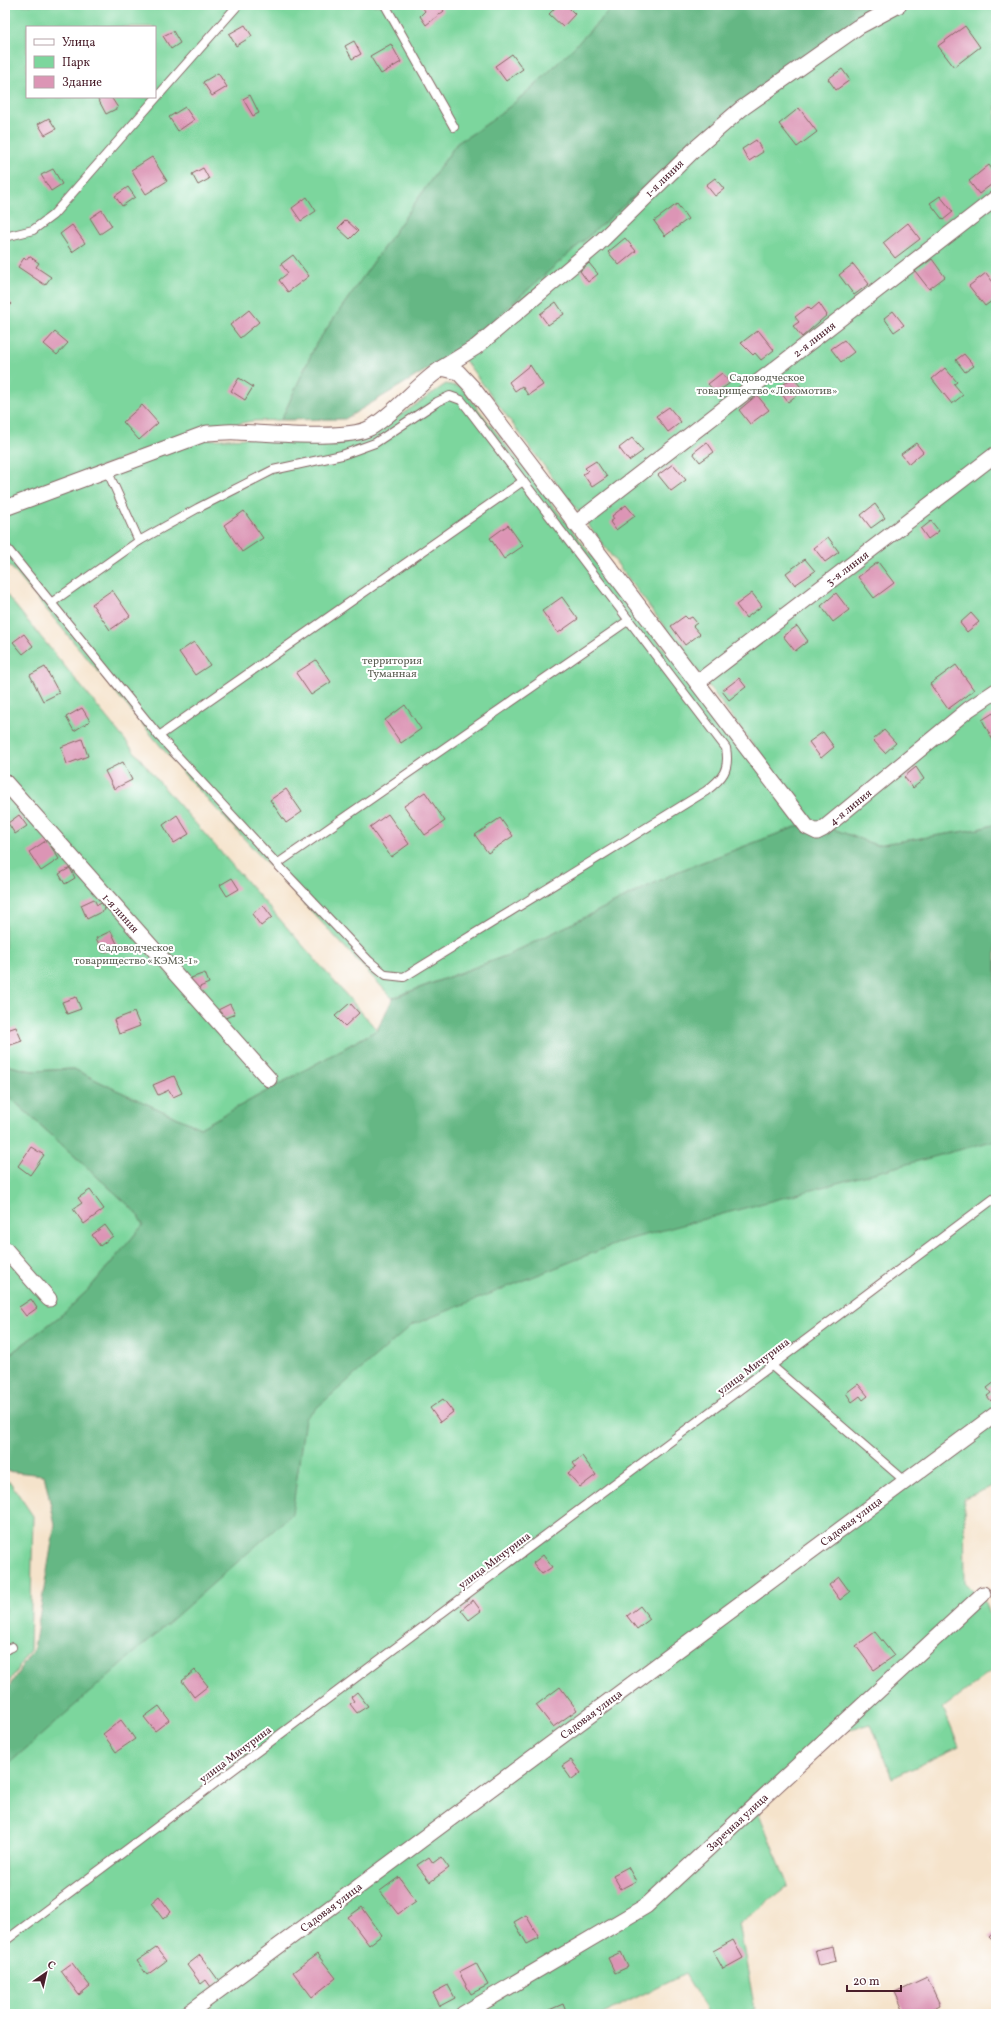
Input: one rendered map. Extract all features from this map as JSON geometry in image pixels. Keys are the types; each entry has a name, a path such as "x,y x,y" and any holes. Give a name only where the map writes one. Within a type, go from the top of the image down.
{"street":[{"name":"1-я линия","path":"5,508 207,433 348,434 369,429 387,416 428,377 476,347 598,244 696,148 741,109 858,27 898,5"},
{"name":"2-я линия","path":"575,524 996,198"},
{"path":"442,368 458,372 472,387 575,524 698,682"},
{"name":"3-я линия","path":"698,682 996,454"},
{"name":"4-я линия","path":"698,682 804,823 817,832 849,808 969,709 996,691"},
{"name":"1-я линия","path":"5,782 269,1079"},
{"path":"5,1249 49,1299"},
{"name":"Садовая улица","path":"187,2014 996,1414"},
{"name":"Заречная улица","path":"463,2014 646,1906 983,1594"}],"lane":[{"path":"5,237 33,230 53,215 238,5"},
{"path":"385,5 454,127"},
{"path":"5,546 51,603 159,736 277,864 368,960 386,976 404,978 700,796 721,779 728,761 726,748 523,480 461,400 450,396 437,402 375,443 342,455 273,470 198,508 139,541 51,603"},
{"path":"107,470 139,541"},
{"path":"159,736 523,480"},
{"path":"277,864 629,620"},
{"path":"683,692 698,682"},
{"name":"улица Мичурина","path":"5,1941 996,1197"},
{"path":"772,1366 905,1481"}],"green space":[{"path":"5,5 615,5 560,61 521,97 500,114 457,143 316,344 281,420 252,421 191,433 5,503"},
{"path":"615,5 886,5 755,90 458,351 345,419 281,420 316,344 457,143 500,114 521,97 560,61"},
{"name":"Садоводческое товарищество «Локомотив»","path":"886,5 996,5 996,824 979,829 876,845 809,820 458,351 755,90"},
{"name":"территория Туманная","path":"446,384 461,387 801,825 679,871 508,955 392,998 184,774 5,560 5,511 198,440 256,438 367,438"},
{"name":"Садоводческое товарищество «КЭМЗ-1»","path":"5,593 160,783 377,1030 200,1128 74,1069 32,1071 5,1065"},
{"path":"809,820 876,845 979,829 996,824 996,1140 623,1241 412,1325 305,1418 292,1514 5,1767 5,1693 34,1648 55,1524 44,1475 5,1471 5,1358 64,1313 88,1290 143,1225 136,1212 5,1093 5,1065 32,1071 74,1069 200,1128 377,1030 393,998 508,955 679,871 801,825"},
{"path":"5,1093 136,1212 143,1225 88,1290 64,1313 5,1358"},
{"path":"996,1096 996,1485 964,1498 965,1582 986,1603 996,1633 996,1668 943,1708 959,1747 892,1778 871,1724 816,1737 812,1757 752,1796 788,1886 739,1924 755,2010 747,2014 709,2014 685,1974 602,2014 5,2014 5,1737 291,1402 408,1315"},
{"path":"5,1482 10,1482 33,1516 30,1650 5,1688"}],"building":[{"path":"421,5 440,5 444,11 426,25 420,16 425,11"},
{"path":"558,5 566,5 575,14 563,27 549,14"},
{"path":"245,25 252,36 236,46 229,34"},
{"path":"965,26 980,47 954,67 938,46"},
{"path":"173,31 180,43 171,49 163,36"},
{"path":"354,41 361,54 352,59 345,46"},
{"path":"391,44 401,62 381,74 370,56"},
{"path":"512,54 523,69 506,81 495,66"},
{"path":"842,69 850,80 836,90 828,79"},
{"path":"218,73 227,87 212,96 203,82"},
{"path":"250,95 259,113 253,116 243,99"},
{"path":"98,98 112,98 118,108 106,114"},
{"path":"185,107 194,120 178,131 169,117"},
{"path":"799,108 817,132 797,147 779,124"},
{"path":"49,118 56,129 45,135 38,124"},
{"path":"756,140 763,152 749,161 742,149"},
{"path":"152,157 167,181 146,194 131,170"},
{"path":"989,165 996,174 996,181 979,194 969,181"},
{"path":"203,168 209,179 198,185 192,174"},
{"path":"53,169 62,184 51,191 41,175"},
{"path":"715,178 724,189 715,196 706,185"},
{"path":"128,187 135,197 122,206 115,196"},
{"path":"940,196 953,212 943,220 930,203"},
{"path":"307,197 316,211 301,221 292,208"},
{"path":"677,204 688,219 665,236 654,221"},
{"path":"102,210 112,226 100,234 90,218"},
{"path":"346,220 358,231 350,239 338,228"},
{"path":"908,223 920,239 895,258 883,243"},
{"path":"72,225 85,243 72,252 60,234"},
{"path":"625,238 636,251 619,265 608,252"},
{"path":"293,255 309,276 288,292 279,280 288,273 281,264"},
{"path":"29,256 39,263 36,267 51,277 45,285 18,267 24,258 26,260"},
{"path":"932,259 945,277 929,289 915,271"},
{"path":"589,263 598,274 588,282 580,271"},
{"path":"853,264 869,284 854,295 839,275"},
{"path":"986,273 996,286 996,298 985,306 969,286"},
{"path":"5,297 12,304 5,311"},
{"path":"556,302 564,314 548,325 540,314"},
{"path":"819,303 827,315 802,337 793,326 799,322 795,317 808,307 811,310"},
{"path":"249,310 259,322 240,338 230,325"},
{"path":"893,311 904,325 894,332 884,318"},
{"path":"758,330 774,350 761,360 755,353 753,355 741,343"},
{"path":"55,332 68,343 57,355 44,344"},
{"path":"844,340 854,352 841,362 831,349"},
{"path":"964,354 974,366 965,372 956,360"},
{"path":"530,365 543,385 528,395 522,386 515,391 509,382"},
{"path":"945,368 957,382 954,384 963,395 952,404 932,379"},
{"path":"722,373 730,383 716,393 708,384"},
{"path":"793,377 803,390 788,402 778,389"},
{"path":"239,378 253,387 245,400 231,391"},
{"path":"757,395 769,410 750,424 739,410"},
{"path":"142,405 158,423 139,440 123,422"},
{"path":"669,407 681,422 668,432 656,416"},
{"path":"632,438 643,451 629,461 619,448"},
{"path":"707,442 714,452 700,462 693,453"},
{"path":"916,443 923,452 909,464 901,454"},
{"path":"596,461 607,477 592,487 583,474 588,471 585,468"},
{"path":"673,464 686,480 671,491 658,475"},
{"path":"875,504 885,518 871,528 861,515"},
{"path":"626,505 635,516 616,530 610,522 614,519 612,516"},
{"path":"244,511 263,538 242,552 224,525"},
{"path":"931,521 939,531 928,539 921,529"},
{"path":"508,525 523,546 504,559 490,538"},
{"path":"828,537 839,552 825,562 814,548"},
{"path":"805,559 815,571 795,585 786,573"},
{"path":"878,562 894,583 874,598 858,577"},
{"path":"112,590 130,616 110,630 92,604"},
{"path":"752,593 762,606 746,618 736,605"},
{"path":"836,593 849,610 833,622 821,606"},
{"path":"562,597 578,619 558,633 542,611"},
{"path":"971,613 979,622 967,632 960,623"},
{"path":"685,616 688,619 692,617 697,623 693,626 700,634 685,645 671,626"},
{"path":"797,626 808,641 795,651 783,636"},
{"path":"24,634 33,646 23,654 13,642"},
{"path":"194,642 210,665 195,675 179,652"},
{"path":"316,660 331,682 311,695 296,673"},
{"path":"956,665 974,690 948,709 930,684"},
{"path":"45,667 59,693 43,701 30,675"},
{"path":"739,678 746,687 729,700 722,691"},
{"path":"405,705 421,729 401,743 385,720"},
{"path":"82,708 90,721 74,731 66,717"},
{"path":"993,713 996,718 995,744 982,720"},
{"path":"884,730 896,743 885,753 873,740"},
{"path":"823,732 834,747 821,758 809,742"},
{"path":"82,739 88,756 67,764 61,747"},
{"path":"123,762 132,780 114,789 105,771"},
{"path":"916,767 924,779 913,788 904,777"},
{"path":"286,789 302,812 286,823 270,800"},
{"path":"425,792 445,821 425,835 404,806"},
{"path":"388,814 409,844 391,857 370,827"},
{"path":"19,815 27,826 15,834 8,823"},
{"path":"177,815 189,834 174,843 163,825"},
{"path":"500,818 513,836 488,853 475,835"},
{"path":"47,840 59,859 41,871 29,852"},
{"path":"70,868 75,878 65,884 59,874"},
{"path":"232,878 239,889 227,896 220,885"},
{"path":"94,899 97,905 102,903 105,910 87,919 81,905"},
{"path":"263,905 272,917 261,926 252,914"},
{"path":"111,931 118,946 103,953 96,938"},
{"path":"205,973 209,983 195,989 191,978"},
{"path":"76,997 81,1009 67,1014 62,1002"},
{"path":"350,1003 359,1013 345,1026 335,1016"},
{"path":"230,1004 235,1014 223,1019 218,1010"},
{"path":"134,1012 140,1026 119,1034 114,1020"},
{"path":"5,1026 7,1030 16,1027 22,1041 5,1047"},
{"path":"174,1076 182,1093 173,1097 169,1090 158,1095 153,1085"},
{"path":"31,1147 44,1155 30,1175 18,1166"},
{"path":"90,1190 104,1209 84,1224 73,1209 82,1203 78,1198"},
{"path":"105,1225 113,1236 100,1246 92,1235"},
{"path":"31,1299 37,1308 26,1316 19,1307"},
{"path":"996,1381 996,1397 991,1401 987,1396 991,1393 987,1388"},
{"path":"858,1384 868,1396 863,1400 860,1396 852,1402 846,1393"},
{"path":"443,1399 453,1412 440,1422 430,1408"},
{"path":"582,1456 596,1475 580,1487 568,1473 576,1467 573,1463"},
{"path":"543,1555 552,1567 542,1574 533,1563"},
{"path":"839,1577 850,1592 840,1600 829,1585"},
{"path":"473,1600 481,1611 469,1620 461,1610"},
{"path":"640,1606 650,1619 637,1629 627,1616"},
{"path":"875,1632 894,1656 874,1670 856,1646"},
{"path":"195,1670 208,1686 194,1697 182,1681"},
{"path":"560,1687 577,1710 553,1727 536,1705"},
{"path":"357,1692 368,1706 357,1713 350,1704 354,1701 351,1697"},
{"path":"159,1706 169,1720 155,1731 144,1717"},
{"path":"121,1720 135,1739 116,1752 103,1734"},
{"path":"571,1760 581,1773 572,1780 562,1766"},
{"path":"429,1857 433,1863 441,1857 449,1868 430,1882 417,1865"},
{"path":"628,1867 636,1881 621,1889 613,1875"},
{"path":"399,1877 416,1901 398,1914 380,1891"},
{"path":"159,1896 171,1912 163,1919 151,1903"},
{"path":"362,1907 382,1935 369,1945 348,1917"},
{"path":"526,1915 539,1938 527,1944 514,1922"},
{"path":"996,1931 996,1944 989,1937"},
{"path":"733,1940 743,1958 723,1969 713,1951"},
{"path":"833,1946 836,1961 819,1965 815,1950"},
{"path":"156,1948 166,1961 147,1975 137,1961"},
{"path":"621,1952 628,1967 615,1973 608,1958"},
{"path":"317,1954 336,1978 312,1997 293,1972"},
{"path":"200,1955 219,1981 211,1987 206,1980 201,1984 187,1965"},
{"path":"72,1963 90,1986 79,1995 61,1971"},
{"path":"476,1963 488,1985 471,1994 459,1972"},
{"path":"927,1977 940,2005 922,2014 905,2014 895,1992"},
{"path":"448,1985 455,1998 440,2006 433,1993"},
{"path":"563,2004 567,2014 540,2014"}]}
